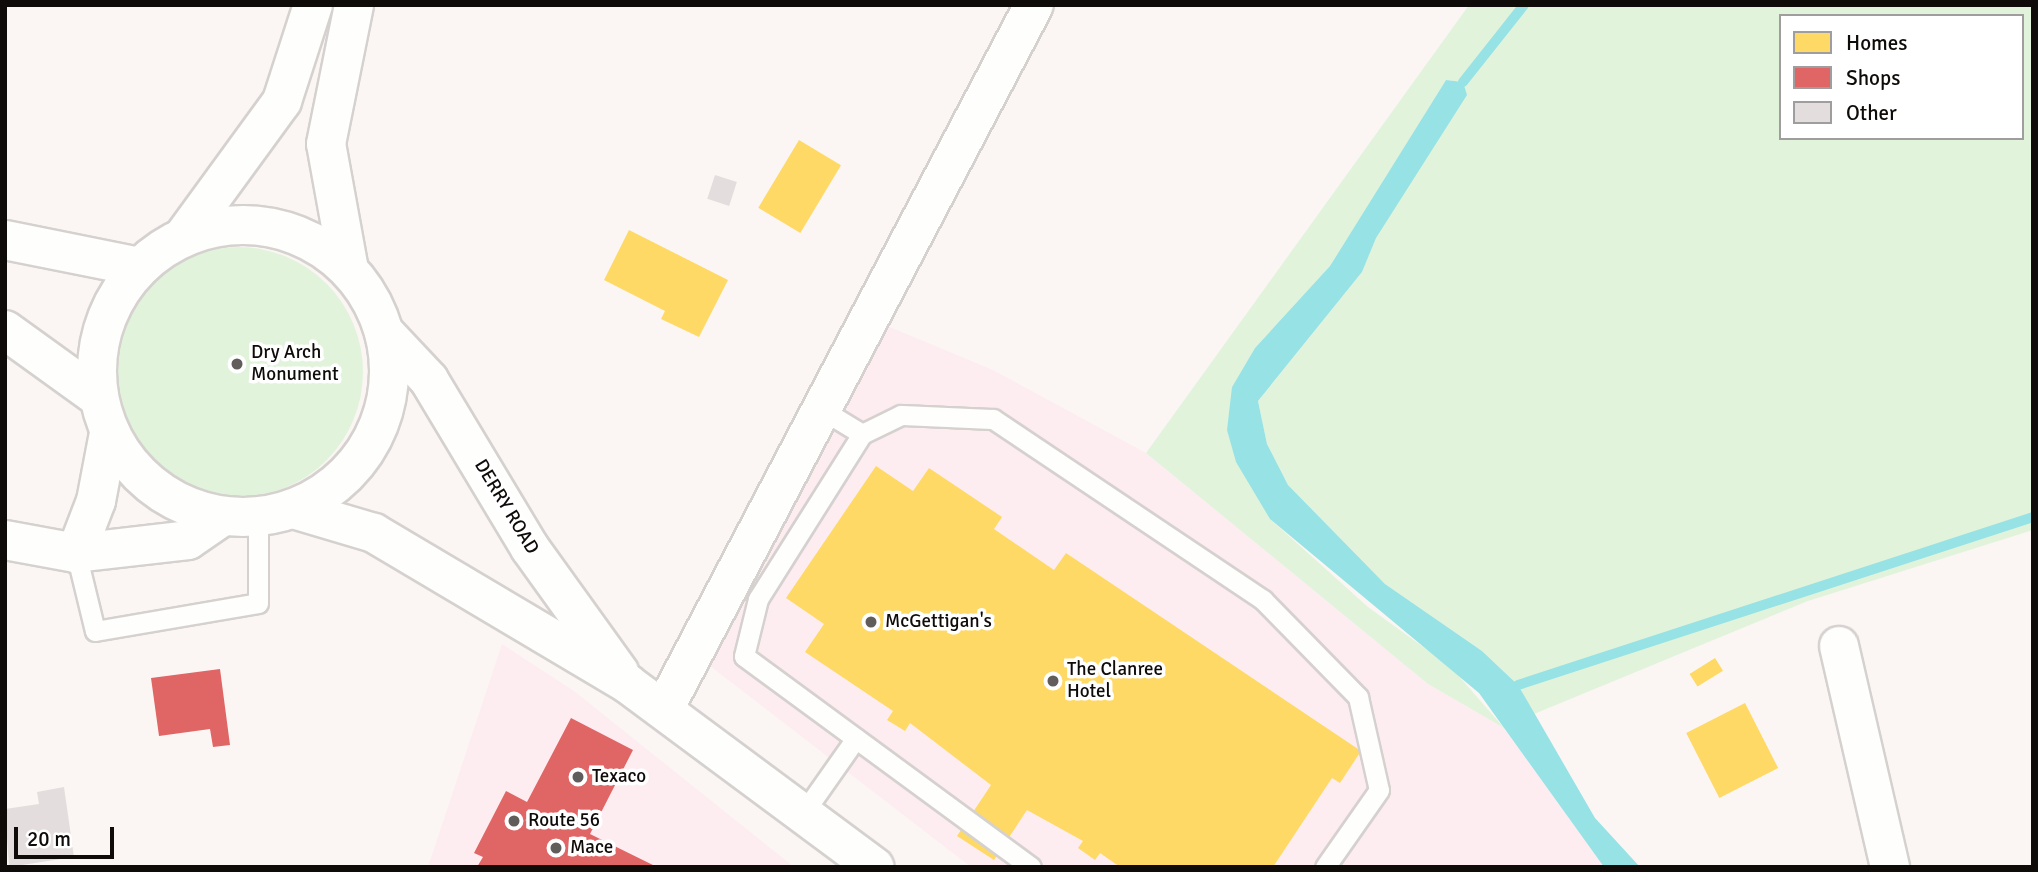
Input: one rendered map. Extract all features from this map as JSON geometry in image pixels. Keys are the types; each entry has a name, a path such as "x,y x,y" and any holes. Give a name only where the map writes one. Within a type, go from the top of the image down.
{"main road":[{"path":"76,553 96,501 104,415 103,327 139,267 183,237 282,101 313,5"},
{"path":"5,540 76,553 188,540 326,492 374,436 389,367 384,332 349,270 326,144 354,5"},
{"path":"664,709 1034,5"},
{"path":"183,237 247,225 283,230 319,246 349,270"},
{"path":"5,240 139,267"},
{"path":"5,330 104,415"},
{"name":"DERRY ROAD","path":"384,332 429,380 530,548 628,684"},
{"name":"DERRY ROAD","path":"104,415 129,464 157,490 258,514 374,533 628,684 804,812 857,862"},
{"path":"1839,646 1890,867"}],"lane":[{"path":"821,409 862,434"},
{"path":"1031,867 744,656 758,599 862,434 901,415 993,419 1263,600 1358,697 1379,790 1325,867"},
{"path":"76,553 95,631 258,603 258,514"},
{"path":"804,812 856,738"}],"shaded area":[{"path":"885,325 993,370 1146,453 1428,684 1504,728 1604,867 971,867 710,666"},
{"path":"502,644 574,691 794,867 428,867"}],"green space":[{"path":"1469,5 2033,5 2033,530 1808,601 1534,714 1518,685 1482,651 1385,584 1288,485 1267,444 1258,401 1362,272 1375,238 1466,95 1463,82 1446,80 1330,266 1255,348 1232,387 1270,519 1368,607 1451,667 1504,728 1428,684 1146,453"},
{"path":"238,247 274,253 297,262 317,275 335,293 353,324 363,372 357,408 348,431 335,451 317,469 286,487 238,497 202,491 179,482 159,469 141,451 123,420 113,372 119,336 128,313 141,293 159,275 190,257"}],"water":[{"path":"1446,80 1463,82 1467,95 1376,238 1362,272 1258,401 1267,444 1288,485 1385,584 1482,651 1518,685 1595,818 1640,867 1604,867 1479,693 1270,519 1236,462 1227,430 1232,387 1255,348 1330,266"}],"building: Homes":[{"path":"799,140 841,165 800,233 758,208"},
{"path":"629,230 728,280 699,337 661,319 665,311 604,280"},
{"name":"The Clanree Hotel","path":"876,466 913,491 929,468 1002,517 994,529 1054,570 1066,553 1361,751 1340,783 1332,778 1273,867 1120,867 1100,853 1095,860 1078,848 1083,841 1027,810 994,860 957,836 991,785 910,723 905,731 887,720 893,711 805,652 824,624 786,598"},
{"path":"1715,658 1723,671 1698,687 1690,674"},
{"path":"1745,703 1778,768 1719,798 1686,733"}],"building: Shops":[{"path":"220,669 230,745 213,747 210,729 159,736 151,678"},
{"path":"571,718 633,750 590,834 657,867 477,867 483,857 474,853 506,791 527,802"}],"building: Other":[{"path":"715,175 737,182 729,206 707,199"},
{"path":"64,787 74,857 9,867 5,809 39,804 37,792"}],"waterway":[{"path":"1463,82 1524,5"},
{"path":"1518,685 2033,517"}],"place":[{"name":"Dry Arch Monument","path":"237,364"},
{"name":"McGettigan's","path":"871,622"},
{"name":"The Clanree Hotel","path":"1053,681"},
{"name":"Texaco","path":"578,777"},
{"name":"Route 56","path":"514,821"},
{"name":"Mace","path":"556,848"}]}
